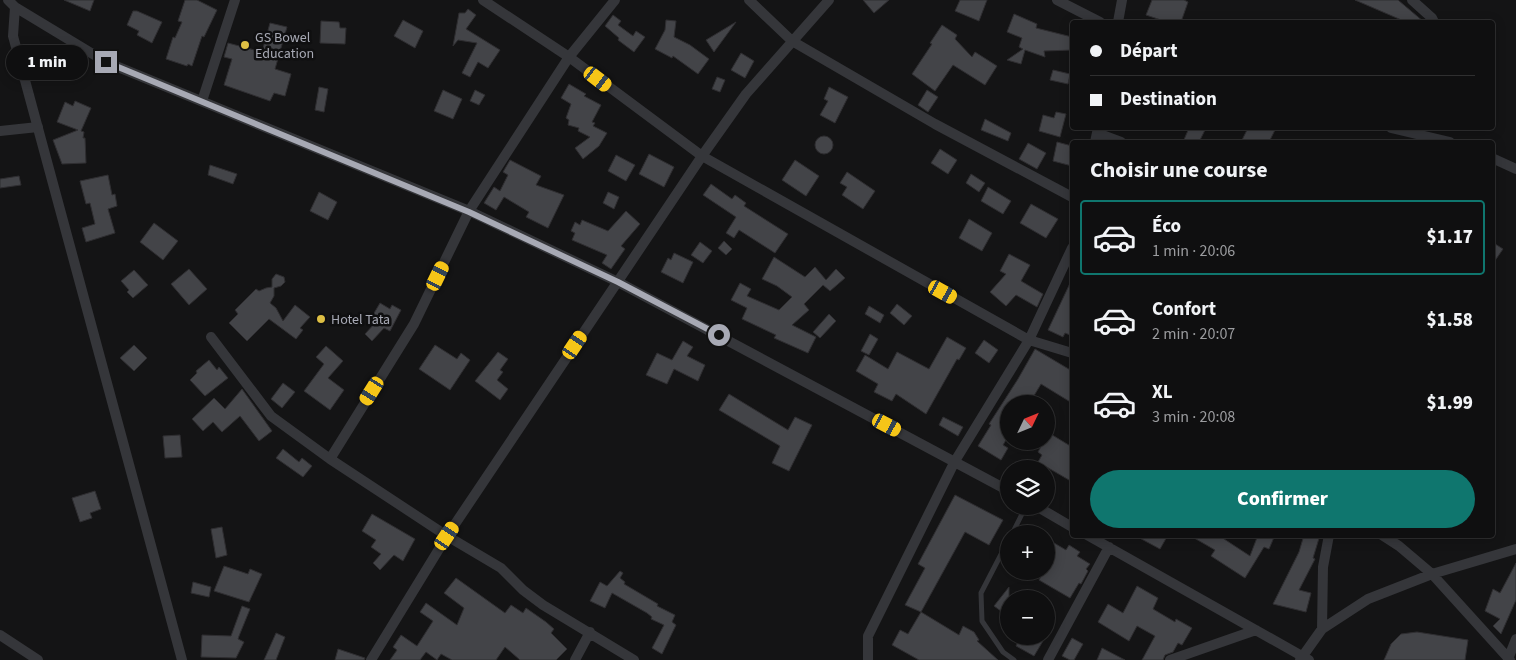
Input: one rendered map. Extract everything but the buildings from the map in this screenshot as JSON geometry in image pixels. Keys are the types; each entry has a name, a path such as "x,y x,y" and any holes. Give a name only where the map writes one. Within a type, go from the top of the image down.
{"street":[{"path":"202,101 235,0"},
{"path":"483,0 569,57 702,156 1029,340 1070,352"},
{"path":"330,459 414,324 469,212 569,57 615,0"},
{"path":"749,0 792,41 936,124 1070,196"},
{"path":"371,660 447,536 702,156 746,94 829,0"},
{"path":"1057,0 1096,20"},
{"path":"1118,20 1122,0"},
{"path":"1412,0 1433,20"},
{"path":"11,4 106,62 469,212 618,282 1000,486"},
{"path":"11,4 13,36 182,660"},
{"path":"0,132 38,127"},
{"path":"1399,130 1442,140"},
{"path":"1097,134 1115,140"},
{"path":"1495,159 1516,169"},
{"path":"868,660 868,636 955,461 1029,340 1070,252"},
{"path":"211,337 271,416 330,459 447,536 501,568 523,590 543,605 634,660"},
{"path":"1051,515 1070,526"},
{"path":"1092,538 1304,659 1322,629 1368,599 1432,574 1516,550"},
{"path":"1322,629 1322,567 1328,538"},
{"path":"1387,538 1432,574 1509,659 1516,638"},
{"path":"1048,660 1109,547"},
{"path":"1170,660 1256,630"},
{"path":"575,660 590,632"},
{"path":"0,635 38,660"}],"lane":[{"path":"1000,556 981,593 982,621 1004,652 1014,660"}],"place":[{"name":"GS Bowel Education","path":"245,45"},
{"name":"Hotel Tata","path":"321,319"}],"route":[{"path":"106,62 469,212 618,282 719,335"}]}
